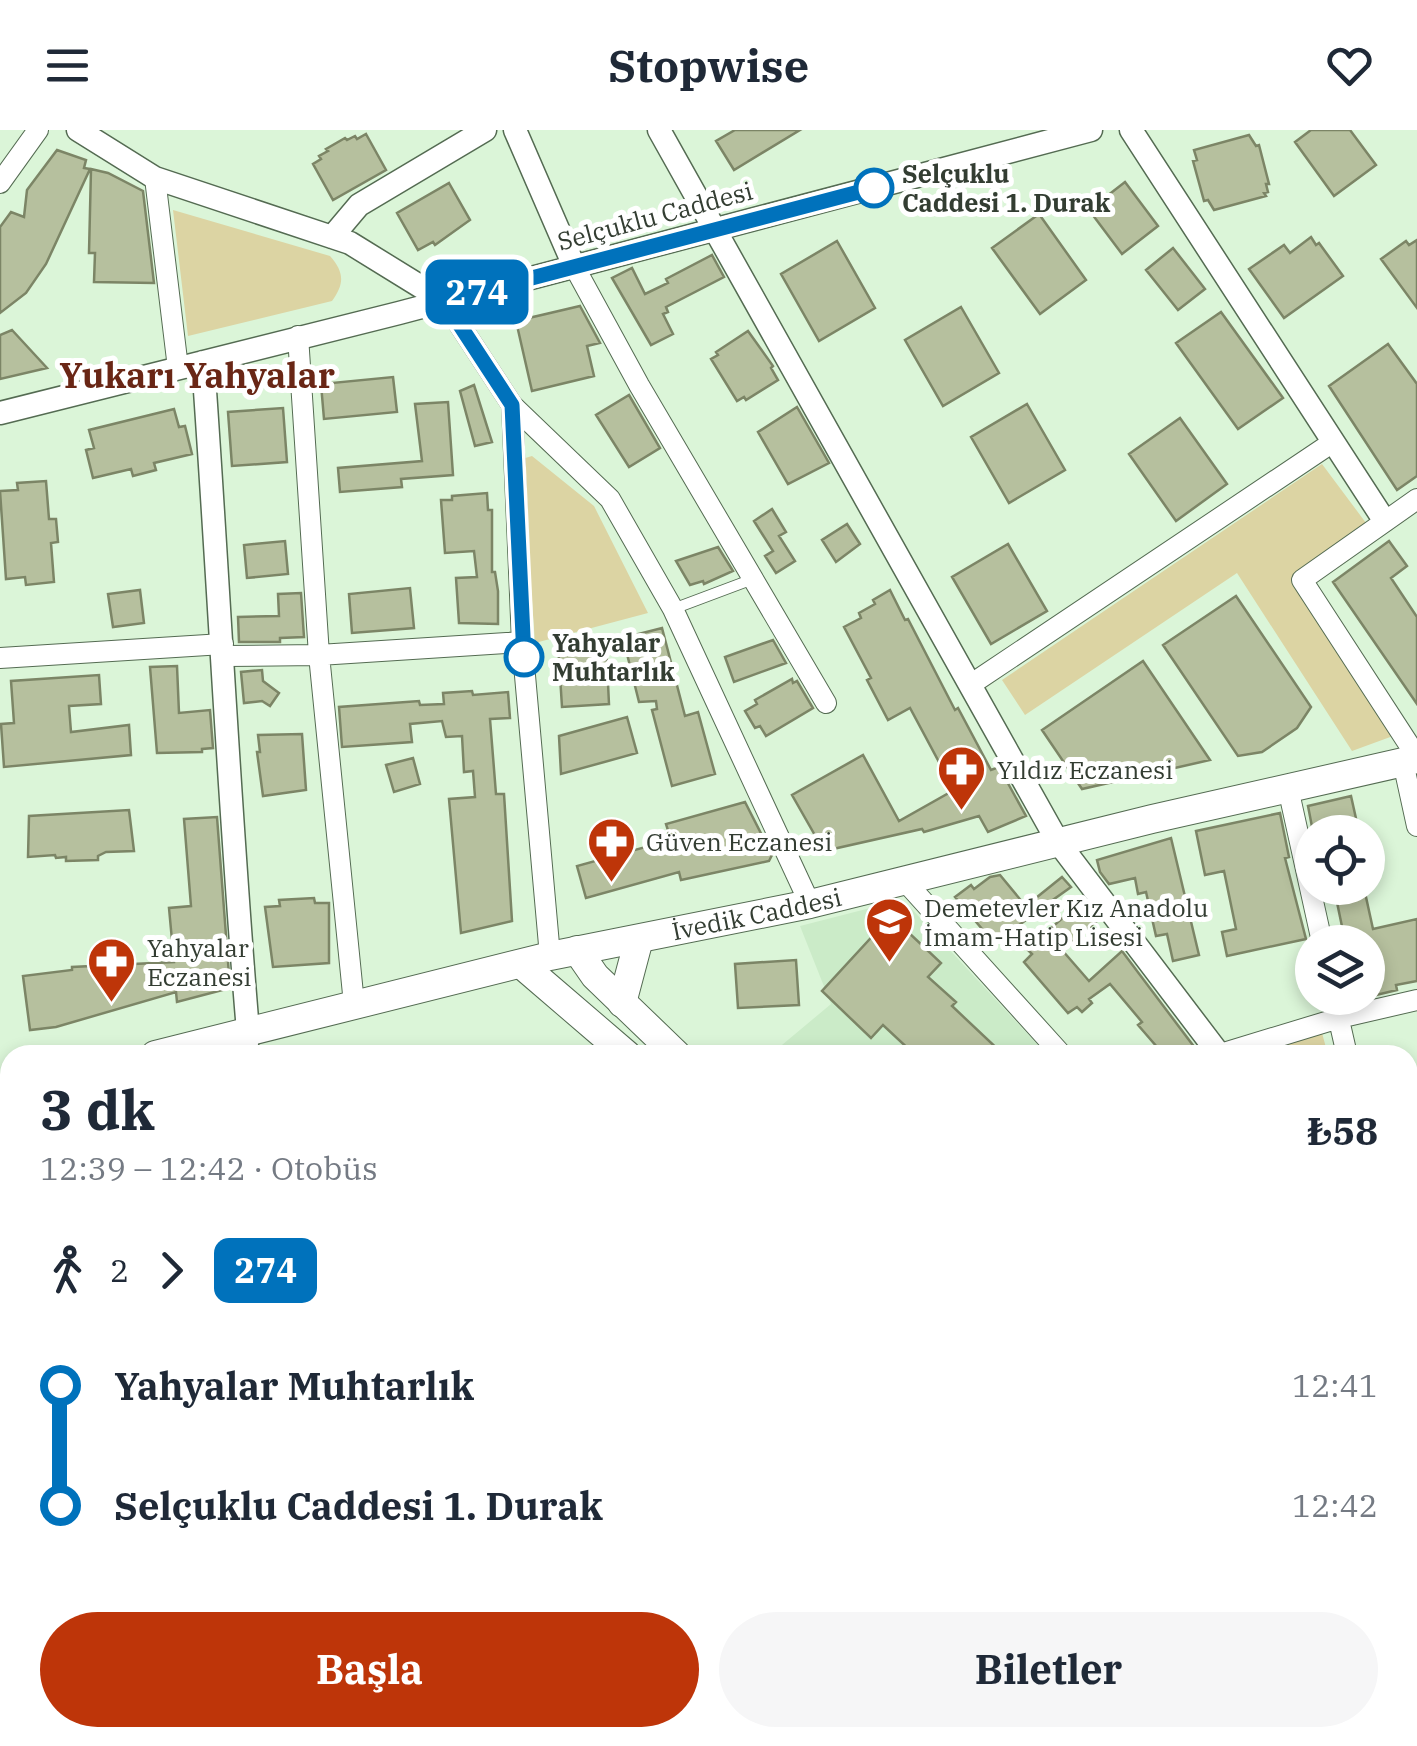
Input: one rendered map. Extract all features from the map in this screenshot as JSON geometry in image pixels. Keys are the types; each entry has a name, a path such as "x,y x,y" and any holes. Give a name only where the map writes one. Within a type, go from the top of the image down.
{"main road":[{"name":"İvedik Caddesi","path":"247,1043 354,1004 564,953 810,904 1412,759"},
{"path":"622,1002 638,939"},
{"path":"564,953 595,976 667,1045"},
{"path":"521,964 610,1045"}],"street":[{"path":"0,183 38,130"},
{"path":"78,130 155,178 350,243 444,301 512,405 610,499 674,609 810,904"},
{"path":"332,237 359,205 485,130"},
{"path":"515,130 574,266 826,703"},
{"path":"659,130 1058,842 1211,1045"},
{"name":"Selçuklu Caddesi","path":"0,414 1091,130"},
{"path":"1130,130 1384,520"},
{"path":"155,178 178,368"},
{"path":"298,336 319,655 354,1004"},
{"path":"203,362 247,1043"},
{"path":"512,405 522,642 564,953"},
{"path":"970,685 1333,442"},
{"path":"1417,499 1302,580 1412,759 1417,826"},
{"path":"0,658 224,650 319,655 522,642"},
{"path":"1288,788 1318,925"},
{"path":"903,879 1053,1045"},
{"path":"1385,1003 1417,1000"},
{"path":"1241,1045 1318,1015"},
{"path":"1338,1015 1345,1045"}],"lane":[{"path":"674,609 754,579"}],"shaded area":[{"path":"173,210 330,256 341,278 336,295 332,301 188,336"},
{"path":"532,456 594,506 648,613 535,643 522,459"},
{"path":"1322,464 1366,523 1293,582 1393,736 1352,751 1237,573 1025,715 1002,680"},
{"name":"Demetevler Kız Anadolu İmam-Hatip Lisesi","path":"882,905 909,906 1038,1045 782,1045 831,1004 800,926"},
{"path":"1322,1033 1325,1045 1275,1045"}],"building":[{"path":"735,130 800,130 734,170 716,141"},
{"path":"1311,130 1350,130 1376,165 1334,196 1295,142"},
{"path":"366,134 386,170 333,200 313,164 326,149 345,138 357,139"},
{"path":"1249,135 1259,145 1268,192 1264,193 1266,196 1214,210 1208,200 1204,201 1193,161 1197,160 1194,150"},
{"path":"57,150 86,160 84,168 90,169 46,264 26,293 0,313 0,227 11,212 24,217 27,190"},
{"path":"91,169 143,191 154,283 94,282 95,253 89,253"},
{"path":"1125,182 1158,226 1122,254 1089,210"},
{"path":"449,183 470,220 435,245 433,242 418,250 397,213"},
{"path":"1039,214 1086,280 1040,314 992,248"},
{"path":"1311,237 1343,276 1284,318 1249,269 1284,245 1290,253"},
{"path":"1417,240 1417,308 1381,259 1406,241 1409,245"},
{"path":"837,241 875,308 819,341 781,274"},
{"path":"1173,248 1205,289 1178,310 1146,270"},
{"path":"712,255 724,277 666,307 668,312 663,314 673,334 651,345 612,278 632,268 645,294"},
{"path":"580,306 600,343 587,346 594,376 532,391 516,321"},
{"path":"961,307 999,373 943,406 905,340"},
{"path":"1221,312 1283,398 1238,429 1176,343"},
{"path":"12,330 47,368 0,379 0,335"},
{"path":"748,331 773,366 778,380 746,400 744,397 737,401 711,359"},
{"path":"1388,344 1417,384 1417,476 1397,490 1329,386"},
{"path":"393,377 397,412 324,419 321,384"},
{"path":"474,385 492,442 475,446 460,391"},
{"path":"629,395 660,448 629,467 596,415"},
{"path":"448,402 453,475 401,479 402,487 340,492 338,468 422,461 415,404"},
{"path":"1027,404 1065,470 1009,503 971,437"},
{"path":"797,407 829,463 788,484 758,432"},
{"path":"283,408 287,462 232,466 228,412"},
{"path":"174,409 179,427 185,426 192,454 154,463 156,470 133,476 131,469 93,478 86,450 94,448 89,430"},
{"path":"1180,418 1227,484 1176,521 1129,454"},
{"path":"46,481 49,519 56,519 58,542 51,543 54,582 26,585 25,577 6,579 0,491 18,490 17,483"},
{"path":"487,493 488,510 492,510 492,572 498,591 498,624 459,623 456,578 477,577 474,551 445,553 441,500"},
{"path":"772,509 786,532 779,536 795,561 776,573 765,556 773,551 754,521"},
{"path":"847,524 860,544 836,562 822,540"},
{"path":"285,541 288,574 247,578 244,545"},
{"path":"1389,541 1407,566 1391,578 1417,617 1417,704 1333,582"},
{"path":"1008,544 1047,611 991,644 952,577"},
{"path":"718,547 733,571 704,584 703,581 690,585 676,561"},
{"path":"410,588 414,628 352,633 349,594"},
{"path":"140,590 144,623 113,627 108,594"},
{"path":"890,590 991,770 999,767 1026,816 988,832 979,816 924,832 922,829 824,851 792,795 863,755 899,821 954,790 910,708 888,720 844,627 861,618 859,613"},
{"path":"301,593 304,637 280,638 280,642 239,642 238,617 279,616 278,594"},
{"path":"1236,596 1311,707 1297,728 1262,752 1238,756 1163,645"},
{"path":"662,628 685,716 698,712 715,774 672,786 652,710 657,709 656,701 639,702 623,638"},
{"path":"773,640 786,663 734,682 725,657"},
{"path":"606,641 609,704 562,707 558,644"},
{"path":"1143,661 1210,760 1082,789 1042,730"},
{"path":"177,666 179,713 210,710 213,748 202,752 157,753 150,667"},
{"path":"262,670 263,681 279,693 270,706 262,701 244,703 241,672"},
{"path":"99,675 101,704 69,706 71,732 129,725 131,755 4,767 1,724 14,723 11,681"},
{"path":"792,679 813,708 766,736 760,726 755,728 745,711 757,704 755,700"},
{"path":"472,691 473,695 508,692 510,718 490,719 496,794 504,794 512,921 461,933 449,799 475,797 473,771 464,772 462,736 446,737 442,721 410,724 412,742 342,747 339,707 419,701 420,705 444,704 443,693"},
{"path":"627,717 637,753 561,774 559,736"},
{"path":"302,734 306,790 263,796 258,735"},
{"path":"413,758 420,784 394,792 386,765"},
{"path":"1351,796 1355,815 1310,815 1308,806"},
{"path":"745,802 772,855 769,861 681,880 679,872 586,898 577,866 671,840 666,824"},
{"path":"129,810 134,851 106,852 98,860 66,861 66,857 55,855 28,857 29,816"},
{"path":"1280,813 1289,857 1285,858 1302,925 1295,925 1295,941 1227,956 1222,932 1236,929 1224,871 1205,875 1196,831"},
{"path":"217,817 230,988 177,1002 176,992 56,1027 30,1030 23,976 72,967 174,962 169,908 191,906 184,819"},
{"path":"1171,838 1199,955 1173,961 1167,934 1156,936 1146,892 1138,894 1135,878 1109,884 1097,860"},
{"path":"1000,875 1033,915 994,943 955,897 971,885 974,889"},
{"path":"1062,877 1071,887 1033,914 1026,906"},
{"path":"314,898 315,903 329,903 329,963 273,967 265,907 280,906 279,900"},
{"path":"1082,901 1098,920 1062,950 1089,981 1122,951 1193,1045 1155,1045 1138,1025 1142,1022 1110,984 1089,999 1092,1003 1082,1012 1077,1007 1068,1013 1024,962 1032,954 1027,949"},
{"path":"1338,905 1368,905 1372,925 1342,925"},
{"path":"891,916 941,963 928,977 993,1045 904,1045 883,1025 871,1038 822,991"},
{"path":"1417,919 1417,981 1396,985 1397,990 1385,993 1385,926"},
{"path":"796,960 799,1005 738,1008 735,964"}],"bus line":[{"name":"274","path":"524,657 512,405 444,301 874,188"}],"place":[{"name":"Selçuklu Caddesi 1. Durak","path":"874,188"},
{"name":"Yahyalar Muhtarlık","path":"524,657"},
{"name":"Yıldız Eczanesi","path":"962,812"},
{"name":"Güven Eczanesi","path":"611,884"},
{"name":"Demetevler Kız Anadolu İmam-Hatip Lisesi","path":"889,964"},
{"name":"Yahyalar Eczanesi","path":"112,1004"}],"district":[{"name":"Yukarı Yahyalar","path":"197,376"}]}
